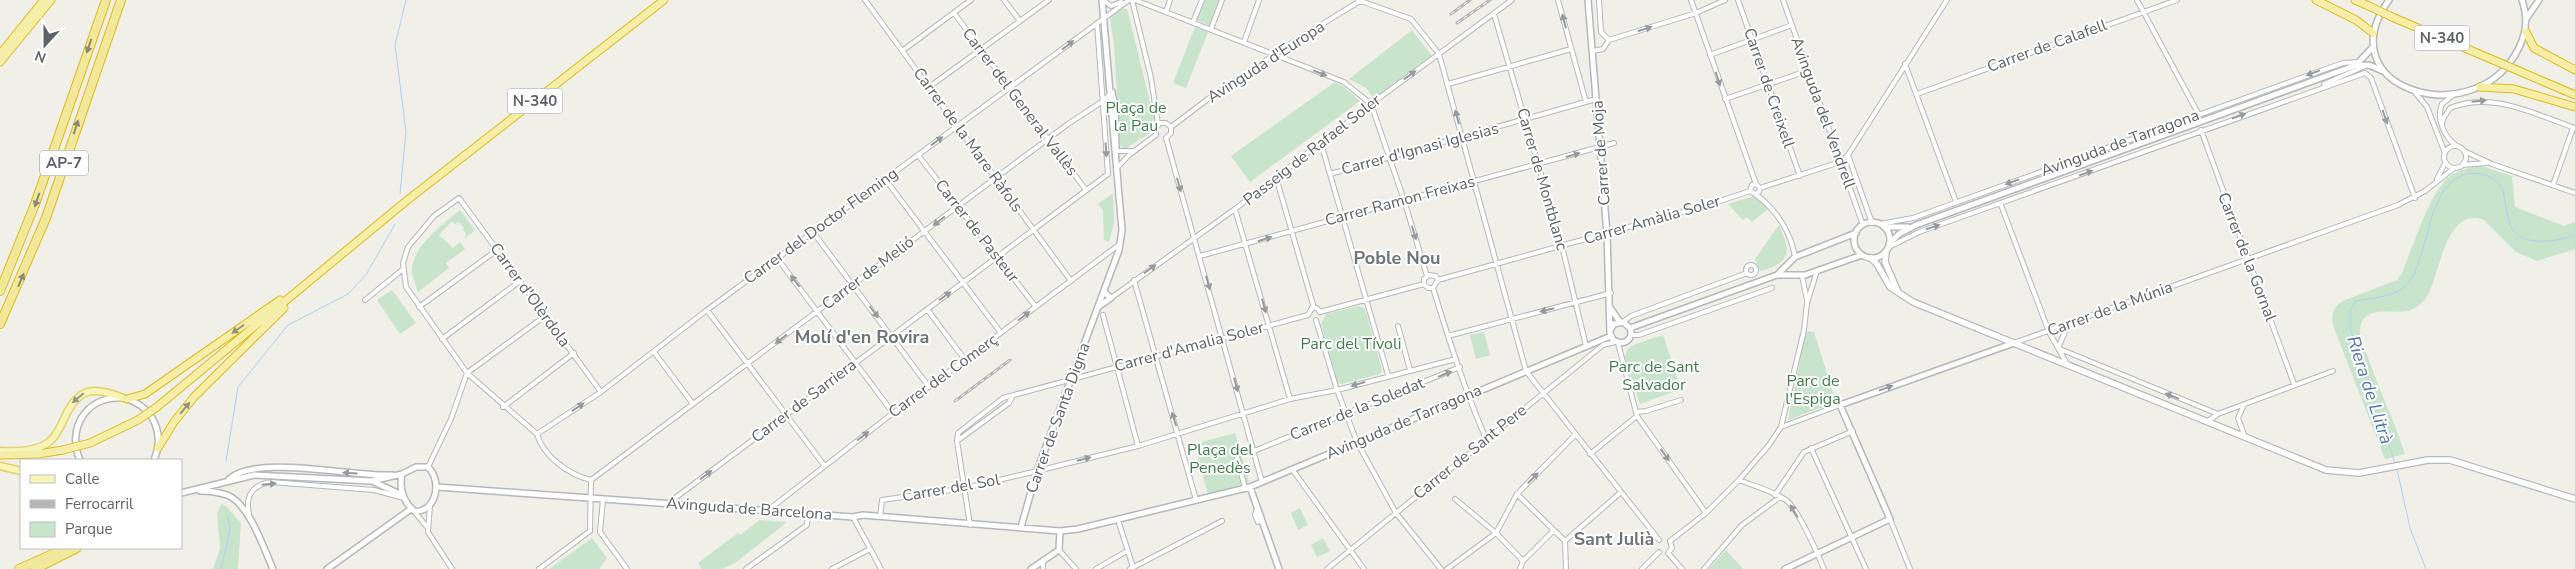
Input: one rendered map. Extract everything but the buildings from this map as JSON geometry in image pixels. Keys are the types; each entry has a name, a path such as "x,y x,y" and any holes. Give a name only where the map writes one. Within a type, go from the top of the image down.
{"highway":[{"path":"0,54 44,0"},
{"path":"0,62 51,0"},
{"name":"AP-7","path":"0,291 35,204 106,0"},
{"name":"AP-7","path":"0,324 42,226 121,0"},
{"name":"N-340","path":"0,455 38,454 90,443 138,420 157,407 336,258 664,0"},
{"path":"2316,0 2356,20 2373,33"},
{"name":"N-340","path":"2355,0 2575,95"},
{"path":"2526,32 2534,48 2575,70"},
{"path":"2480,87 2514,89 2575,107"},
{"path":"125,399 146,394 321,271"},
{"path":"157,451 174,422 194,397 321,271"},
{"path":"19,569 64,549"},
{"path":"34,569 75,549"}],"main road":[{"path":"1888,247 1885,262 1893,283 1901,295"},
{"path":"1871,258 1877,264 1886,282 1901,295 2067,365 2326,470 2359,473 2403,463 2450,460 2575,499"},
{"path":"0,451 25,450 49,442 58,431 72,404 84,393 99,390 125,399"},
{"path":"0,466 20,471"}],"street":[{"name":"Carrer de la Mare Ràfols","path":"865,0 1071,281"},
{"path":"902,51 971,0"},
{"path":"1004,0 1020,21"},
{"path":"929,87 1049,0"},
{"path":"1102,0 1111,6 1130,0 1193,22 1344,82 1371,104 1390,157 1427,276 1424,284"},
{"path":"1102,0 1116,152"},
{"path":"1130,0 1151,78 1158,124 1155,130 1156,135"},
{"name":"Carrer del Doctor Fleming","path":"537,434 601,392 777,258 1104,17 1130,0"},
{"path":"1166,12 1170,0"},
{"path":"1193,22 1202,0"},
{"path":"1211,29 1222,0"},
{"path":"1244,42 1259,0"},
{"path":"1360,0 1411,19 1439,54 1475,181 1495,264 1526,371 1542,394 1659,540"},
{"name":"Avinguda d'Europa","path":"1171,127 1208,99 1360,0"},
{"name":"Passeig de Rafael Soler","path":"1111,298 1195,236 1235,210 1371,104 1512,0"},
{"path":"1558,0 1586,102"},
{"name":"Carrer de Moja","path":"1588,0 1607,234 1611,293 1611,333"},
{"path":"1599,0 1601,32 1609,40"},
{"path":"1691,0 1725,100 1758,186 1759,192 1755,194"},
{"path":"1593,51 1600,50 1609,40 1696,13 1725,0"},
{"name":"Carrer de Creixell","path":"1738,0 1770,85 1800,176"},
{"name":"Avinguda del Vendrell","path":"1783,0 1863,225"},
{"path":"1795,257 1790,236 1768,204 1750,191 1752,185 1758,186 1800,176 1840,162 1848,154 1889,93 1947,0"},
{"path":"2137,0 2198,115"},
{"name":"Carrer de Calafell","path":"1918,94 2177,0"},
{"path":"2383,71 2373,47 2373,33 2382,10 2389,0"},
{"path":"2522,0 2526,19 2526,32"},
{"path":"2526,19 2539,0"},
{"name":"Carrer del General Vallès","path":"954,13 1086,190"},
{"name":"Carrer de Montblanc","path":"1494,14 1562,246 1586,346"},
{"path":"1097,23 1103,101 1110,102"},
{"path":"1710,55 1792,25"},
{"name":"Avinguda de Tarragona","path":"2354,66 2369,65 2383,71 2392,79 2414,91 2431,95 2453,95 2480,87 2499,75 2526,32"},
{"name":"Avinguda de Tarragona","path":"1888,247 1899,234 1916,225 2354,66 2373,47"},
{"path":"1448,84 1510,68 1571,49"},
{"name":"Avinguda de Tarragona","path":"1882,226 1913,218 2343,63 2360,62"},
{"path":"1906,64 1956,202"},
{"name":"Avinguda de Tarragona","path":"2318,88 2341,75 2369,65"},
{"path":"1725,100 1807,71"},
{"name":"Avinguda de Tarragona","path":"1888,247 1918,232 2000,205 2201,130 2365,73 2371,78 2415,198"},
{"path":"2414,91 2426,107 2445,153 2445,162 2453,169 2463,165 2483,162 2492,164"},
{"path":"1111,92 1114,97 1116,152"},
{"name":"Carrer de Melió","path":"591,480 996,178 1103,101 1111,92"},
{"path":"2453,95 2442,104 2440,109 2442,125 2447,139 2464,151 2492,164 2575,193"},
{"name":"Carrer d'Ignasi Iglesias","path":"1330,174 1596,99"},
{"path":"2442,125 2443,119 2450,108 2485,100 2500,102 2574,128 2553,185"},
{"name":"Carrer de Sarriera","path":"666,504 1108,174 1103,101"},
{"path":"1158,124 1164,123 1171,127 1171,133 1166,138"},
{"name":"Carrer de la Gornal","path":"2201,130 2294,384"},
{"path":"1156,135 1166,138"},
{"path":"1117,168 1129,155 1156,135"},
{"path":"1166,138 1195,236 1262,482"},
{"path":"1321,143 1388,375"},
{"name":"Carrer Ramon Freixas","path":"1200,256 1537,165 1600,146 1614,144"},
{"path":"2445,153 2448,148 2457,146"},
{"path":"1116,152 1135,150"},
{"path":"2463,165 2466,160 2464,151"},
{"path":"1116,152 1129,155"},
{"name":"Carrer de Santa Digna","path":"1021,527 1037,471 1120,244 1122,230 1116,152"},
{"name":"Avinguda del Vendrell","path":"1848,154 1872,222"},
{"name":"Carrer de Pasteur","path":"918,155 1036,307"},
{"name":"Carrer de la Múnia","path":"2435,183 2445,162"},
{"name":"Carrer de la Múnia","path":"1780,427 2049,332 2415,198 2453,169"},
{"path":"1276,177 1314,308 1320,312 1424,284"},
{"path":"885,179 1001,334"},
{"name":"Carrer Amàlia Soler","path":"1438,280 1607,234 1750,191"},
{"name":"Carrer d'Olèrdola","path":"402,270 408,248 434,216 459,198 601,392"},
{"path":"2000,205 2049,332 2067,365"},
{"path":"1235,210 1290,400"},
{"path":"1777,275 1795,257 1856,233 1863,225 1872,222 1882,226 1889,234 1888,247 1882,255 1871,258 1862,255 1855,245 1856,233"},
{"name":"Avinguda de Tarragona","path":"1882,226 1902,227 1916,225"},
{"path":"813,232 928,387"},
{"name":"Carrer del Comerç","path":"767,511 824,465 1120,244"},
{"path":"418,307 497,250"},
{"path":"1630,328 1777,275 1799,275 1817,271 1862,255"},
{"path":"777,258 893,413"},
{"path":"1791,263 1799,275 1807,302"},
{"path":"365,300 402,270 406,287 418,307 467,373 503,407 537,434 541,447 576,477 591,480 590,531"},
{"path":"1670,541 1706,513 1739,480 1770,445 1780,427 1804,330 1807,302 1817,271"},
{"path":"1706,513 1636,414 1617,342 1611,333 1614,324 1622,322 1630,316 1747,273"},
{"path":"1427,276 1434,275 1438,280 1433,288 1460,367 1467,396 1487,441"},
{"path":"1134,280 1179,434 1196,500"},
{"path":"442,339 520,281"},
{"path":"1424,284 1428,288 1433,288"},
{"path":"1631,335 1639,335 1772,288"},
{"path":"1097,309 1111,298 1104,292"},
{"path":"1448,336 1611,293"},
{"path":"1610,306 1622,322 1630,328 1631,335 1628,341 1617,342"},
{"path":"1314,308 1309,310 1308,315 1311,319 1316,320"},
{"path":"927,309 965,360"},
{"path":"707,310 824,465"},
{"path":"1316,320 1320,317 1320,312"},
{"path":"1103,315 1138,446"},
{"name":"Carrer d'Amalia Soler","path":"957,441 958,433 1003,398 1308,315"},
{"path":"428,468 451,419 467,373 545,316"},
{"path":"1316,320 1336,390 1357,442 1396,512 1441,569"},
{"path":"2058,348 2068,325"},
{"path":"1398,326 1410,370"},
{"name":"Avinguda de Tarragona","path":"1118,520 1248,488 1586,346 1611,333"},
{"name":"Carrer de Sant Pere","path":"1327,569 1487,441 1520,410 1603,345 1617,342"},
{"path":"2058,348 2218,414"},
{"path":"654,352 693,404"},
{"path":"503,407 574,354"},
{"name":"Carrer del Sol","path":"880,517 882,500 965,488 1037,471 1138,446 1290,400 1456,359"},
{"name":"Carrer de la Soledat","path":"1254,451 1460,367"},
{"path":"2208,422 2218,414 2333,371"},
{"path":"970,525 957,441 1009,403 1012,397"},
{"path":"80,459 75,443 77,425 81,417 87,410 101,401 125,399 139,404 150,414 157,428 157,451 154,459"},
{"path":"1590,454 1636,414 1681,400"},
{"path":"2244,404 2238,418 2245,437"},
{"path":"1840,405 1853,431 1910,569"},
{"path":"1775,495 1804,452 1853,431"},
{"path":"1447,569 1496,533 1517,494 1575,435"},
{"path":"1811,448 1866,569"},
{"path":"1237,457 1279,569"},
{"path":"226,481 239,472 261,467 400,474"},
{"path":"182,493 226,481 266,474 371,481 400,474 416,467 428,468 436,476 437,487 430,503 427,527 430,538 452,569"},
{"path":"1292,470 1364,569"},
{"path":"400,474 403,496 427,527"},
{"path":"1739,480 1780,497 1791,505 1818,553 1824,569"},
{"path":"371,481 403,496"},
{"path":"250,519 248,497 256,486 263,483 374,490 403,496"},
{"name":"Avinguda de Barcelona","path":"437,487 1060,531 1118,520"},
{"path":"194,491 228,495 240,504 250,519 273,569"},
{"path":"1565,541 1620,493"},
{"path":"1517,494 1565,541 1566,569"},
{"path":"1704,569 1742,525 1780,497"},
{"path":"603,499 600,532 627,569"},
{"path":"1455,499 1496,533 1523,561"},
{"path":"327,569 412,510 424,510 430,503"},
{"path":"1256,509 1255,515 1258,522"},
{"path":"746,569 807,525 808,513"},
{"path":"854,517 881,569"},
{"path":"1785,569 1890,519"},
{"path":"1118,520 1128,551 1131,568 1222,521"},
{"path":"1520,569 1523,561 1554,530"},
{"path":"540,569 590,531 600,532"},
{"path":"1060,531 1058,550 1076,569"},
{"path":"1659,552 1656,546 1659,540 1664,538 1670,541 1672,548 1668,553"},
{"path":"832,569 870,549"},
{"path":"1032,569 1058,550"},
{"path":"1096,569 1128,551"},
{"path":"1659,552 1668,553 1682,569"},
{"path":"1642,569 1659,552"},
{"path":"1043,560 1043,569"},
{"path":"1454,564 1459,569"}],"green space":[{"path":"1205,0 1220,0 1211,26 1197,20"},
{"name":"Plaça de la Pau","path":"1121,8 1127,9 1154,118 1150,133 1125,149 1120,145 1114,45 1110,19"},
{"path":"1195,27 1208,32 1186,88 1173,83"},
{"path":"1412,30 1432,56 1374,99 1366,88 1349,79"},
{"path":"1335,82 1360,101 1250,182 1231,156"},
{"path":"2479,165 2512,176 2515,207 2564,226 2575,222 2575,249 2537,261 2516,252 2484,220 2471,218 2460,223 2451,234 2431,289 2423,302 2416,308 2408,311 2372,313 2362,321 2360,329 2361,339 2405,454 2385,459 2334,328 2332,319 2334,311 2345,300 2397,280 2402,273 2428,207 2442,184 2453,174"},
{"path":"1113,193 1114,223 1109,242 1104,240 1103,210 1098,204"},
{"path":"1754,196 1768,209 1752,222 1747,217 1743,220 1728,204"},
{"path":"460,210 475,230 464,239 466,234 463,230 464,228 458,222 455,224 452,221 439,235 453,248 460,242 465,249 446,263 449,268 418,292 412,272 417,254 429,237"},
{"path":"1779,225 1786,242 1786,255 1778,264 1760,271 1755,259"},
{"path":"392,290 416,323 400,334 377,300"},
{"name":"Parc del Tívoli","path":"1359,306 1365,309 1382,370 1380,374 1341,384 1337,381 1321,324 1326,314"},
{"name":"Parc de l'Espiga","path":"1806,331 1814,332 1836,402 1788,420"},
{"path":"1484,332 1490,355 1476,359 1470,335"},
{"name":"Parc de Sant Salvador","path":"1663,335 1681,389 1640,404 1625,358 1627,350 1633,345"},
{"name":"Plaça del Penedès","path":"1235,433 1249,482 1208,494 1194,444"},
{"path":"222,504 241,523 238,569 213,569 220,548 217,513"},
{"path":"1300,508 1308,525 1298,530 1291,513"},
{"path":"760,520 787,522 735,563 722,569 702,569 698,563 738,533 740,535"},
{"path":"592,538 607,558 599,569 549,569"},
{"path":"1323,538 1330,551 1317,557 1311,545"},
{"path":"1726,550 1743,569 1709,569"}],"waterway":[{"path":"400,194 406,132 395,45 406,0"},
{"name":"Riera de Llitrà","path":"2395,463 2350,328 2350,311 2356,301 2389,295 2406,285 2414,274 2420,260 2440,197 2449,185 2467,174 2485,175 2496,181 2503,191 2510,225 2521,237 2530,240 2549,241 2575,235"},
{"path":"226,461 238,387 288,325 348,294 366,275 395,224"},
{"name":"Riera de Llitrà","path":"2397,469 2410,528 2426,569"},
{"path":"221,569 230,530 228,517"}],"railway":[{"path":"1451,14 1470,0"},
{"path":"1457,23 1490,0"},
{"path":"955,401 1010,360"}],"district":[{"name":"Poble Nou","path":"1397,258"},
{"name":"Molí d'en Rovira","path":"862,337"},
{"name":"Sant Julià","path":"1614,539"}]}
